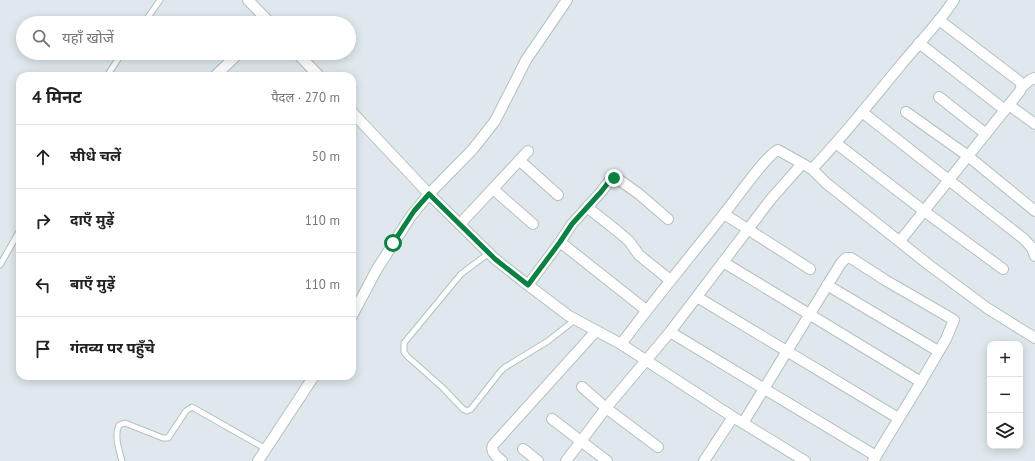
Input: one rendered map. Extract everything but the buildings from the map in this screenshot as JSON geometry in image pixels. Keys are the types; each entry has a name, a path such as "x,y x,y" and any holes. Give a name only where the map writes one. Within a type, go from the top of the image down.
{"street":[{"path":"248,0 263,16"},
{"path":"356,309 389,248 414,211 461,162 495,121 526,60 567,0"},
{"path":"812,169 837,144 954,0"},
{"path":"939,20 1019,81 1022,87"},
{"path":"919,43 1007,107 1035,124"},
{"path":"219,72 232,60"},
{"path":"304,60 315,72"},
{"path":"900,240 1022,87 1030,80 1035,78"},
{"path":"939,97 986,134"},
{"path":"862,112 1028,244 1035,256"},
{"path":"906,112 968,156 1035,211"},
{"path":"356,116 429,194 489,253 528,285 576,319 621,344 733,417 806,461"},
{"path":"837,144 1003,269"},
{"path":"621,344 646,310 724,214 751,178 775,151 778,150 812,169 826,183 900,240 929,265 987,308 1035,338"},
{"path":"460,224 528,151"},
{"path":"519,160 558,195"},
{"path":"566,461 606,408 670,332 748,230 802,164"},
{"path":"528,285 572,224 611,179 614,178 639,194 668,219"},
{"path":"493,189 533,224"},
{"path":"587,208 629,241 639,255 670,280"},
{"path":"724,214 810,269"},
{"path":"560,242 646,310"},
{"path":"670,332 763,388 875,459 898,418 921,382 954,323 954,320 885,280 857,261 851,258 846,258 841,262 763,388 743,423"},
{"path":"723,262 921,382"},
{"path":"827,285 938,351"},
{"path":"697,297 898,418"},
{"path":"502,461 493,452 493,445 596,331"},
{"path":"258,461 311,380"},
{"path":"582,387 606,408 658,447"},
{"path":"704,461 733,417"},
{"path":"552,419 607,461"},
{"path":"523,449 538,461"}],"lane":[{"path":"149,16 160,0"},
{"path":"110,72 117,60"},
{"path":"0,266 16,237"},
{"path":"489,253 461,274 404,343 404,352 407,356 443,388 462,409 467,411 471,409 504,368 548,341 576,319"},
{"path":"122,461 117,442 117,431 119,425 125,424 163,438 168,438 186,410 192,407 266,449"}],"route":[{"path":"393,243 414,211 429,194 495,259 528,285 572,224 611,179 614,178"}]}
